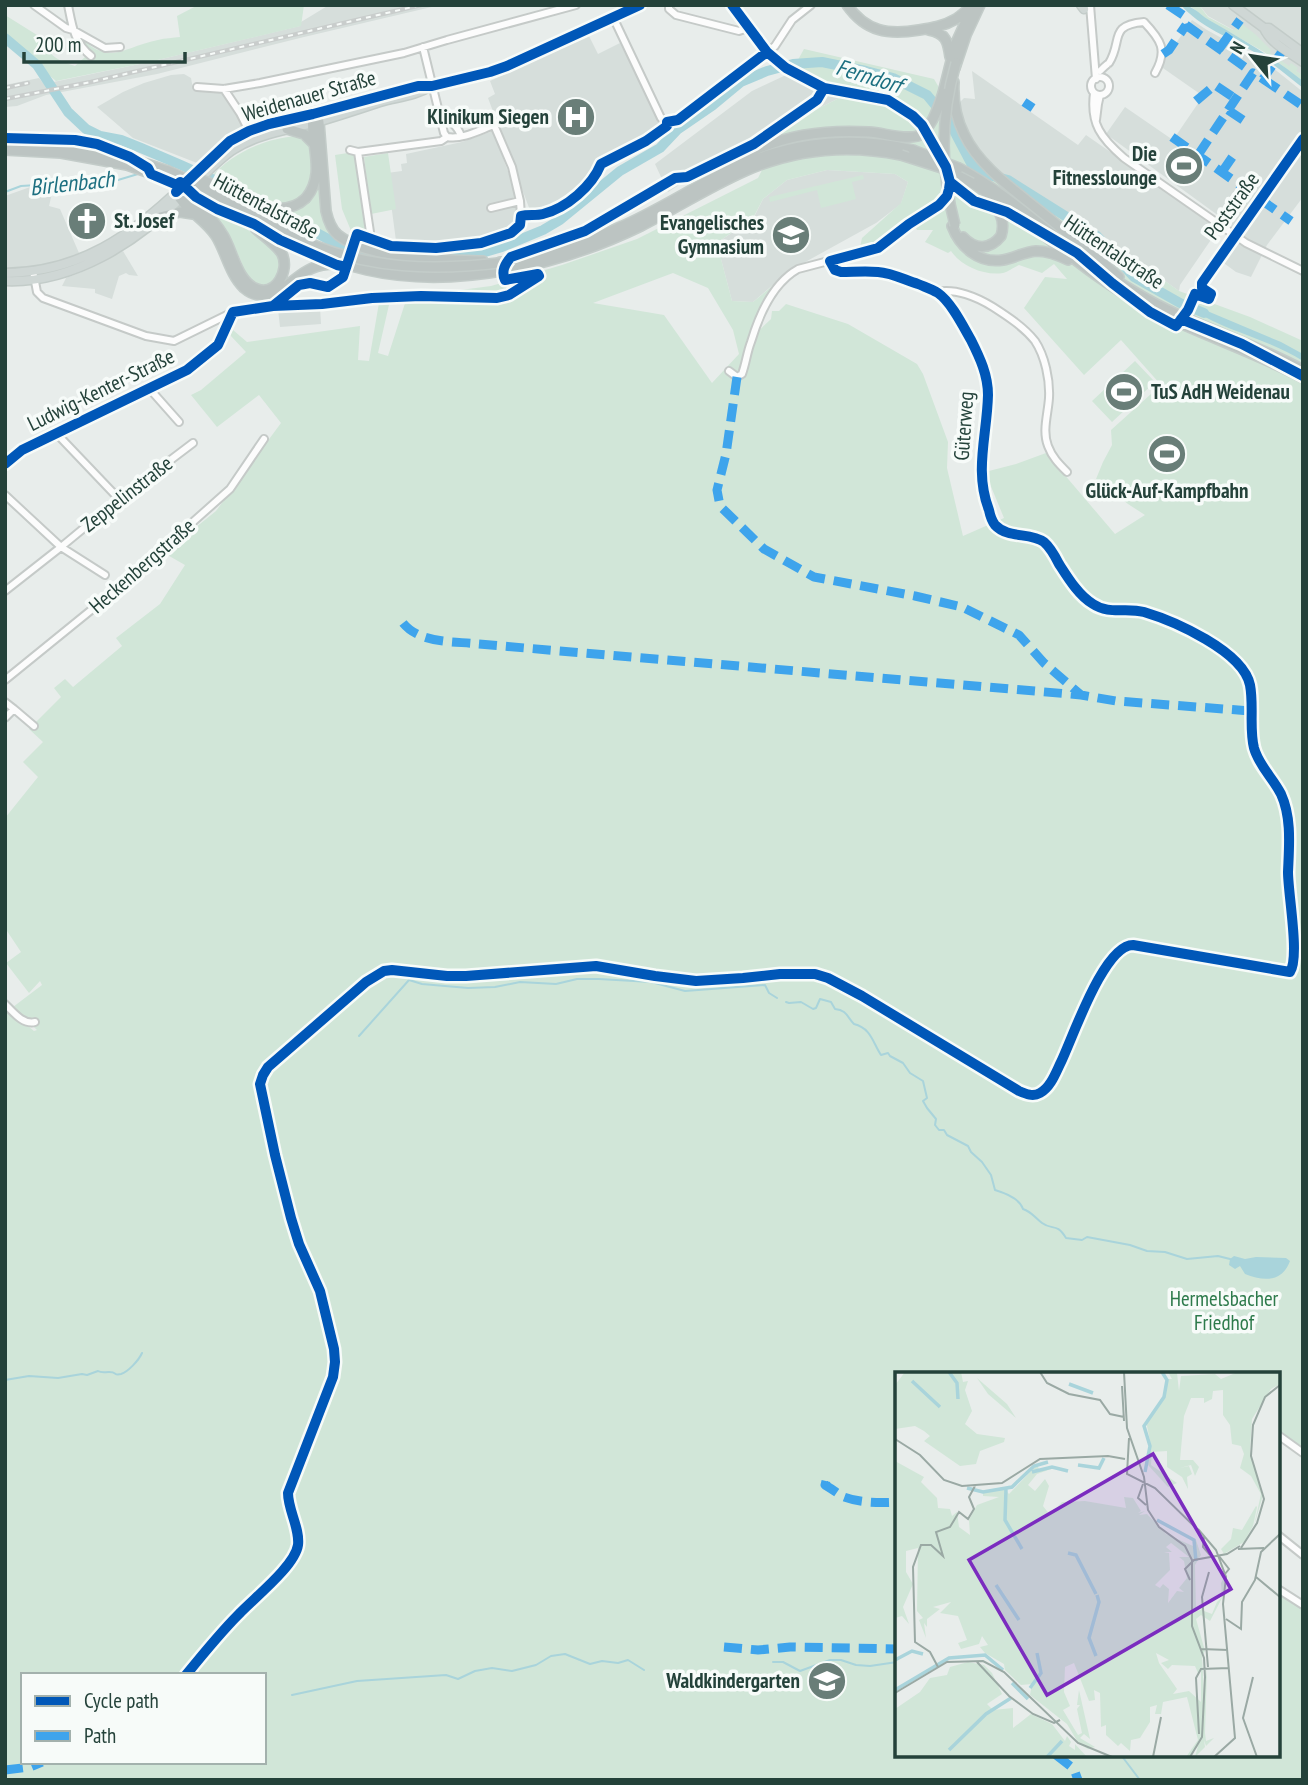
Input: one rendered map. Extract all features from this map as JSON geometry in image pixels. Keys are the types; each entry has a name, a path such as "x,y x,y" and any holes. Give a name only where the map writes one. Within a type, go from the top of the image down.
{"highway":[{"path":"847,5 860,20 879,30 896,33 944,25 958,18 973,5"},
{"path":"715,177 755,149 785,139 820,133 859,131 905,137 918,136 926,131 943,93 960,33 973,5"},
{"path":"972,183 995,206 1003,220 1003,231 997,241 989,246 974,246 960,235 954,225 947,189 943,135 953,62 980,5"},
{"path":"924,29 939,33 947,41 953,62 957,115 963,134 976,155 1135,292"},
{"path":"943,93 939,132 940,170 943,189 960,242 971,253 988,260 1005,260 1039,251 1079,264"},
{"path":"168,171 184,173 270,209 297,206 306,198 316,181 315,120"},
{"path":"315,120 328,218 333,229 342,237 386,253 416,258 507,262"},
{"path":"287,130 304,134 314,145"},
{"name":"Hüttentalstraße","path":"5,144 83,148 129,158 203,186 302,240 351,258 385,265 422,268 467,267 553,252 601,236 715,177 761,157 824,142 859,142 947,163 984,182 1075,252 1135,292 1176,314 1272,354 1303,370"},
{"name":"Hüttentalstraße","path":"5,150 61,153 127,165 181,184 299,247 348,265 383,272 432,276 479,273 530,265 579,251 624,234 731,178 786,156 843,148 902,151 972,183 1079,264 1153,310 1303,378"},
{"path":"180,196 204,213 223,233 240,271 250,285 262,290 268,289 278,283 284,270 284,260 276,247 240,215"},
{"path":"180,196 216,236 236,277 246,290 262,296 271,294 312,267 348,265"},
{"path":"160,217 180,212 195,214"}],"main road":[{"name":"Weidenauer Straße","path":"207,167 241,145 261,137 507,66 613,17 626,8 640,5"},
{"path":"1233,5 1303,53"},
{"path":"1264,28 1270,38 1303,62"},
{"name":"Weidenauer Straße","path":"5,281 65,272 99,259 160,217 230,141 248,131 281,121 315,120"},
{"name":"Weidenauer Straße","path":"5,273 33,276 102,248 180,196"}],"street":[{"path":"34,5 65,28 105,48 120,47"},
{"path":"68,5 79,44 91,56"},
{"path":"197,87 224,89 362,62 576,5"},
{"path":"613,17 662,118 667,122 677,120 770,55 792,20 811,5"},
{"path":"729,371 737,377 742,374 757,324 783,281 798,269 878,248 939,205 947,197 950,182 941,157 922,125 913,116 888,100 824,88 800,76 770,55 733,6"},
{"path":"1085,6 1091,25 1099,76 1107,80 1109,87 1106,93 1097,94"},
{"path":"669,7 676,15 738,31 748,28"},
{"path":"1155,73 1163,54 1156,34 1144,22 1131,23 1118,35 1109,63 1091,87 1097,94 1096,122 1107,144 1235,235 1268,255 1303,271"},
{"path":"423,47 447,137"},
{"path":"1089,72 1095,61"},
{"path":"675,178 687,177 754,144 817,100 824,88"},
{"path":"224,89 248,131"},
{"path":"440,117 454,124 461,136"},
{"path":"349,150 358,152 441,141 494,125 512,167 521,216"},
{"name":"Poststraße","path":"1211,294 1202,288 1202,283 1303,139"},
{"path":"358,152 370,232"},
{"path":"491,208 520,201"},
{"path":"830,261 835,270 841,272 879,272 937,292 947,290 981,300 1018,324 1034,341 1046,369 1049,397 1046,443 1052,455 1067,472"},
{"path":"33,276 38,293 43,298 146,336 174,341 233,312 273,306 421,296 498,298"},
{"name":"Güterweg","path":"937,292 968,335 986,374 988,395 981,478 982,494 993,523"},
{"name":"Ludwig-Kenter-Straße","path":"5,464 22,450 187,370 218,345 233,312"},
{"path":"148,387 179,422"},
{"path":"57,434 119,499"},
{"name":"Heckenbergstraße","path":"5,680 122,585 230,489 264,439"},
{"name":"Zeppelinstraße","path":"5,590 193,443"},
{"path":"5,495 61,547"},
{"name":"Zeppelinstraße","path":"61,547 105,575"},
{"path":"5,702 34,726"},
{"path":"5,718 14,709"},
{"path":"5,1004 23,1020 36,1022"},
{"path":"1280,1436 1303,1453"},
{"path":"1280,1537 1303,1555"},
{"path":"1280,1590 1303,1605"}],"shaded area":[{"path":"329,5 440,5 157,74 46,95 17,106 5,107 5,85 39,78 44,84 300,26 301,22"},
{"path":"1199,5 1303,5 1303,76 1239,33 1208,16"},
{"path":"1192,20 1267,63 1303,92 1303,197 1267,245 1251,277 1236,272 1221,261 1235,239 1225,232 1230,224 1106,134 1125,107 1173,140 1203,96 1160,66"},
{"name":"Klinikum Siegen","path":"589,36 598,54 620,43 664,130 598,169 569,197 546,209 531,213 488,98 495,94 490,81"},
{"path":"972,71 1078,145 1086,135 1219,228 1180,285 1179,291 1094,230 982,161 952,110 964,98 975,99"},
{"path":"184,74 191,78 193,89 220,91 231,104 244,128 234,132 197,163 133,138 97,107 144,83"},
{"path":"786,75 815,90 839,98 709,166 668,192 655,164 752,91"},
{"path":"493,131 517,196 517,224 468,240 396,241 387,173 402,171 401,164 407,163 406,154 462,142"},
{"name":"Evangelisches Gymnasium","path":"827,170 895,174 908,182 901,204 876,223 798,266 753,302 732,301 721,259 721,240 753,219 763,199 787,180"},
{"path":"54,185 49,206 60,209 79,253 53,264 28,269 5,269 5,196 33,186"},
{"path":"123,251 138,276 126,273 119,276 112,299 95,293 95,289 62,286 66,278"},
{"path":"320,307 321,324 280,327 278,309"}],"green space":[{"path":"198,5 304,5 301,26 56,81 5,39 5,15 45,40 49,51 56,57 75,66 85,57 79,36 100,51 108,53 161,39 180,37 177,16"},
{"path":"1189,5 1199,5 1208,17 1233,30 1242,24 1271,50 1270,53 1289,66 1291,63 1301,74 1303,72 1303,81 1264,52 1205,18"},
{"name":"Hermelsbacher Friedhof","path":"804,49 934,79 982,161 1094,230 1179,291 1250,317 1303,341 1303,1453 1285,1440 1280,1445 1280,1372 895,1372 895,1757 1280,1757 1280,1594 1303,1609 1303,1780 5,1780 5,1007 34,1031 37,1030 13,1007 42,985 40,981 29,993 6,963 21,952 5,928 5,818 38,777 23,762 43,742 29,729 61,697 54,688 65,679 73,687 122,646 116,638 160,604 185,565 164,553 216,511 281,423 259,395 217,427 191,395 201,390 246,352 230,335 233,330 247,342 360,326 358,360 369,361 380,297 391,296 378,353 388,356 407,297 491,286 562,265 637,239 758,178 784,126 847,94 821,85 794,67","holes":["827,170 895,174 908,182 901,203 862,238 860,247 878,244 912,220 917,230 933,230 925,242 948,253 951,251 961,261 981,271 1003,273 1019,265 1042,273 1054,264 1067,279 1045,277 1024,308 1084,375 1121,340 1161,385 1111,430 1112,445 1096,479 1145,515 1115,534 1046,453 985,472 1004,518 963,536 947,468 948,442 917,364 848,324 786,304 779,311 772,311 771,319 750,339 758,311 787,274 753,302 732,301 721,259 721,240 753,218 763,199 787,180","673,273 708,288 733,330 739,354 712,383 664,315 593,303"]},
{"path":"297,136 310,143 313,168 306,191 297,200 286,204 260,200 211,177 219,168 250,148"},
{"path":"354,152 365,229 352,233 342,209 335,155"},
{"path":"388,153 396,209 371,214 364,157"},
{"path":"863,175 864,179 852,182 856,199 821,208 817,190 770,202 769,197"},
{"path":"318,185 324,222 335,241 288,213 306,203"},
{"path":"203,205 245,228 274,251 281,264 274,280 258,285 249,280 228,237"},
{"name":"TuS AdH Weidenau","path":"1135,361 1155,382 1112,422 1092,401"}],"water":[{"path":"1181,5 1192,8 1269,56 1303,81 1303,88 1261,56 1197,20"},
{"path":"1193,305 1281,342 1303,354 1303,361 1206,318 1193,310"},
{"path":"1234,1256 1245,1259 1286,1258 1290,1261 1277,1277 1265,1279 1245,1274 1240,1266 1235,1269 1229,1265"}],"waterway":[{"name":"Ferndorf","path":"5,38 37,65 68,112 86,129 100,136 121,140 181,165 239,191 339,245 366,252"},
{"name":"Ferndorf","path":"451,257 478,254 502,247 560,220 620,171 660,148 677,130 741,82 793,64 822,62 893,78 927,95 950,123 972,165 989,175 1008,180 1097,236 1134,277 1204,313"},
{"name":"Birlenbach","path":"168,167 181,165"},
{"name":"Birlenbach","path":"5,192 21,186 118,180 138,174"},
{"path":"359,1036 409,980 422,984 468,988 495,987 520,982 556,984 577,979 651,982 685,991 765,985 769,993 777,998"},
{"path":"786,1002 801,1002 813,1009 820,999 831,1002 835,1009 844,1012 854,1024 871,1036 881,1055 888,1053 923,1081 927,1098 923,1101 936,1119 935,1125 968,1146 991,1175 995,1190 1015,1199 1023,1209 1046,1225 1060,1230 1066,1238 1082,1240 1087,1237 1147,1251 1165,1252 1187,1259 1218,1256 1230,1259"},
{"path":"5,1380 29,1376 58,1378 98,1371 119,1374 130,1368 142,1353"},
{"path":"292,1695 357,1681 446,1675 458,1679 475,1671 492,1668 512,1671 536,1665 551,1656 565,1654 590,1664 628,1660 644,1670"},
{"path":"773,1662 783,1662 800,1671 830,1660 870,1666 895,1662"},
{"path":"1123,1757 1140,1780"}],"railway":[{"path":"5,99 91,82 421,5"},
{"path":"5,88 28,83"}],"marked path":[{"path":"1168,5 1183,15 1186,25"},
{"path":"1219,49 1240,20"},
{"path":"1186,25 1253,73"},
{"path":"1163,54 1169,50 1186,25"},
{"path":"1198,155 1253,73 1263,79 1281,53"},
{"path":"1263,79 1303,106"},
{"path":"1196,101 1215,85 1236,99"},
{"path":"1024,102 1033,108"},
{"path":"1228,110 1243,120"},
{"path":"1172,137 1291,221"},
{"path":"1222,172 1233,156"},
{"path":"737,377 726,454 717,490 720,506 764,549 814,577 962,607 1019,635 1044,663 1081,695"},
{"path":"403,623 419,635 448,642 1251,711"},
{"path":"826,1481 825,1485 850,1499 895,1502"},
{"path":"724,1647 758,1650 790,1647 895,1649"},
{"path":"1059,1757 1074,1769 1078,1780"},
{"path":"5,1770 37,1764"}],"cycle path":[{"path":"176,192 230,141 249,131 418,86 432,86 490,72 640,5"},
{"path":"188,1673 225,1629 282,1572 295,1553 298,1539 288,1493 333,1377 335,1362 320,1291 299,1244 291,1218 260,1084 268,1067 366,982 384,971 392,970 466,976 596,966 696,981 815,974 862,996 1019,1091 1032,1095 1044,1090 1053,1079 1101,975 1122,949 1133,945 1290,972 1293,964 1287,813 1281,794 1259,761 1254,748 1251,693 1245,672 1221,649 1172,622 1144,612 1111,610 1093,604 1074,586 1044,542 1006,532 995,525 982,481 987,380 971,340 948,302 931,289 898,277 883,273 841,272 835,270 830,261 878,248 939,205 949,189 946,167 922,125 913,116 888,100 824,88 786,68 767,52 732,5"},
{"path":"667,122 678,120 767,52"},
{"path":"5,464 22,450 187,370 218,345 233,312 372,298 497,298 509,295 539,276 538,274 505,280 504,268 511,257 585,231 675,178 687,177 754,144 817,100 824,88"},
{"path":"273,306 299,285 310,283 328,287 343,277 357,234 391,246 436,248 481,243 511,233 520,225 521,216 543,214 570,201 592,180 601,164 646,141 667,126 667,122"},
{"path":"5,138 75,140 97,144 130,157 148,168 151,174 177,185 180,182 196,197 217,209 254,224 280,240 346,267"},
{"path":"1211,294 1202,288 1202,283 1303,139"},
{"path":"950,182 974,201 1007,212 1077,253 1150,312 1176,326 1188,310 1195,294 1209,299 1211,294"},
{"path":"1181,319 1242,344 1303,376"}],"place":[{"name":"Klinikum Siegen","path":"576,117"},
{"name":"Die Fitnesslounge","path":"1184,166"},
{"name":"St. Josef","path":"87,221"},
{"name":"Evangelisches Gymnasium","path":"791,235"},
{"name":"TuS AdH Weidenau","path":"1124,392"},
{"name":"Glück-Auf-Kampfbahn","path":"1167,454"},
{"name":"Waldkindergarten","path":"827,1681"}]}
